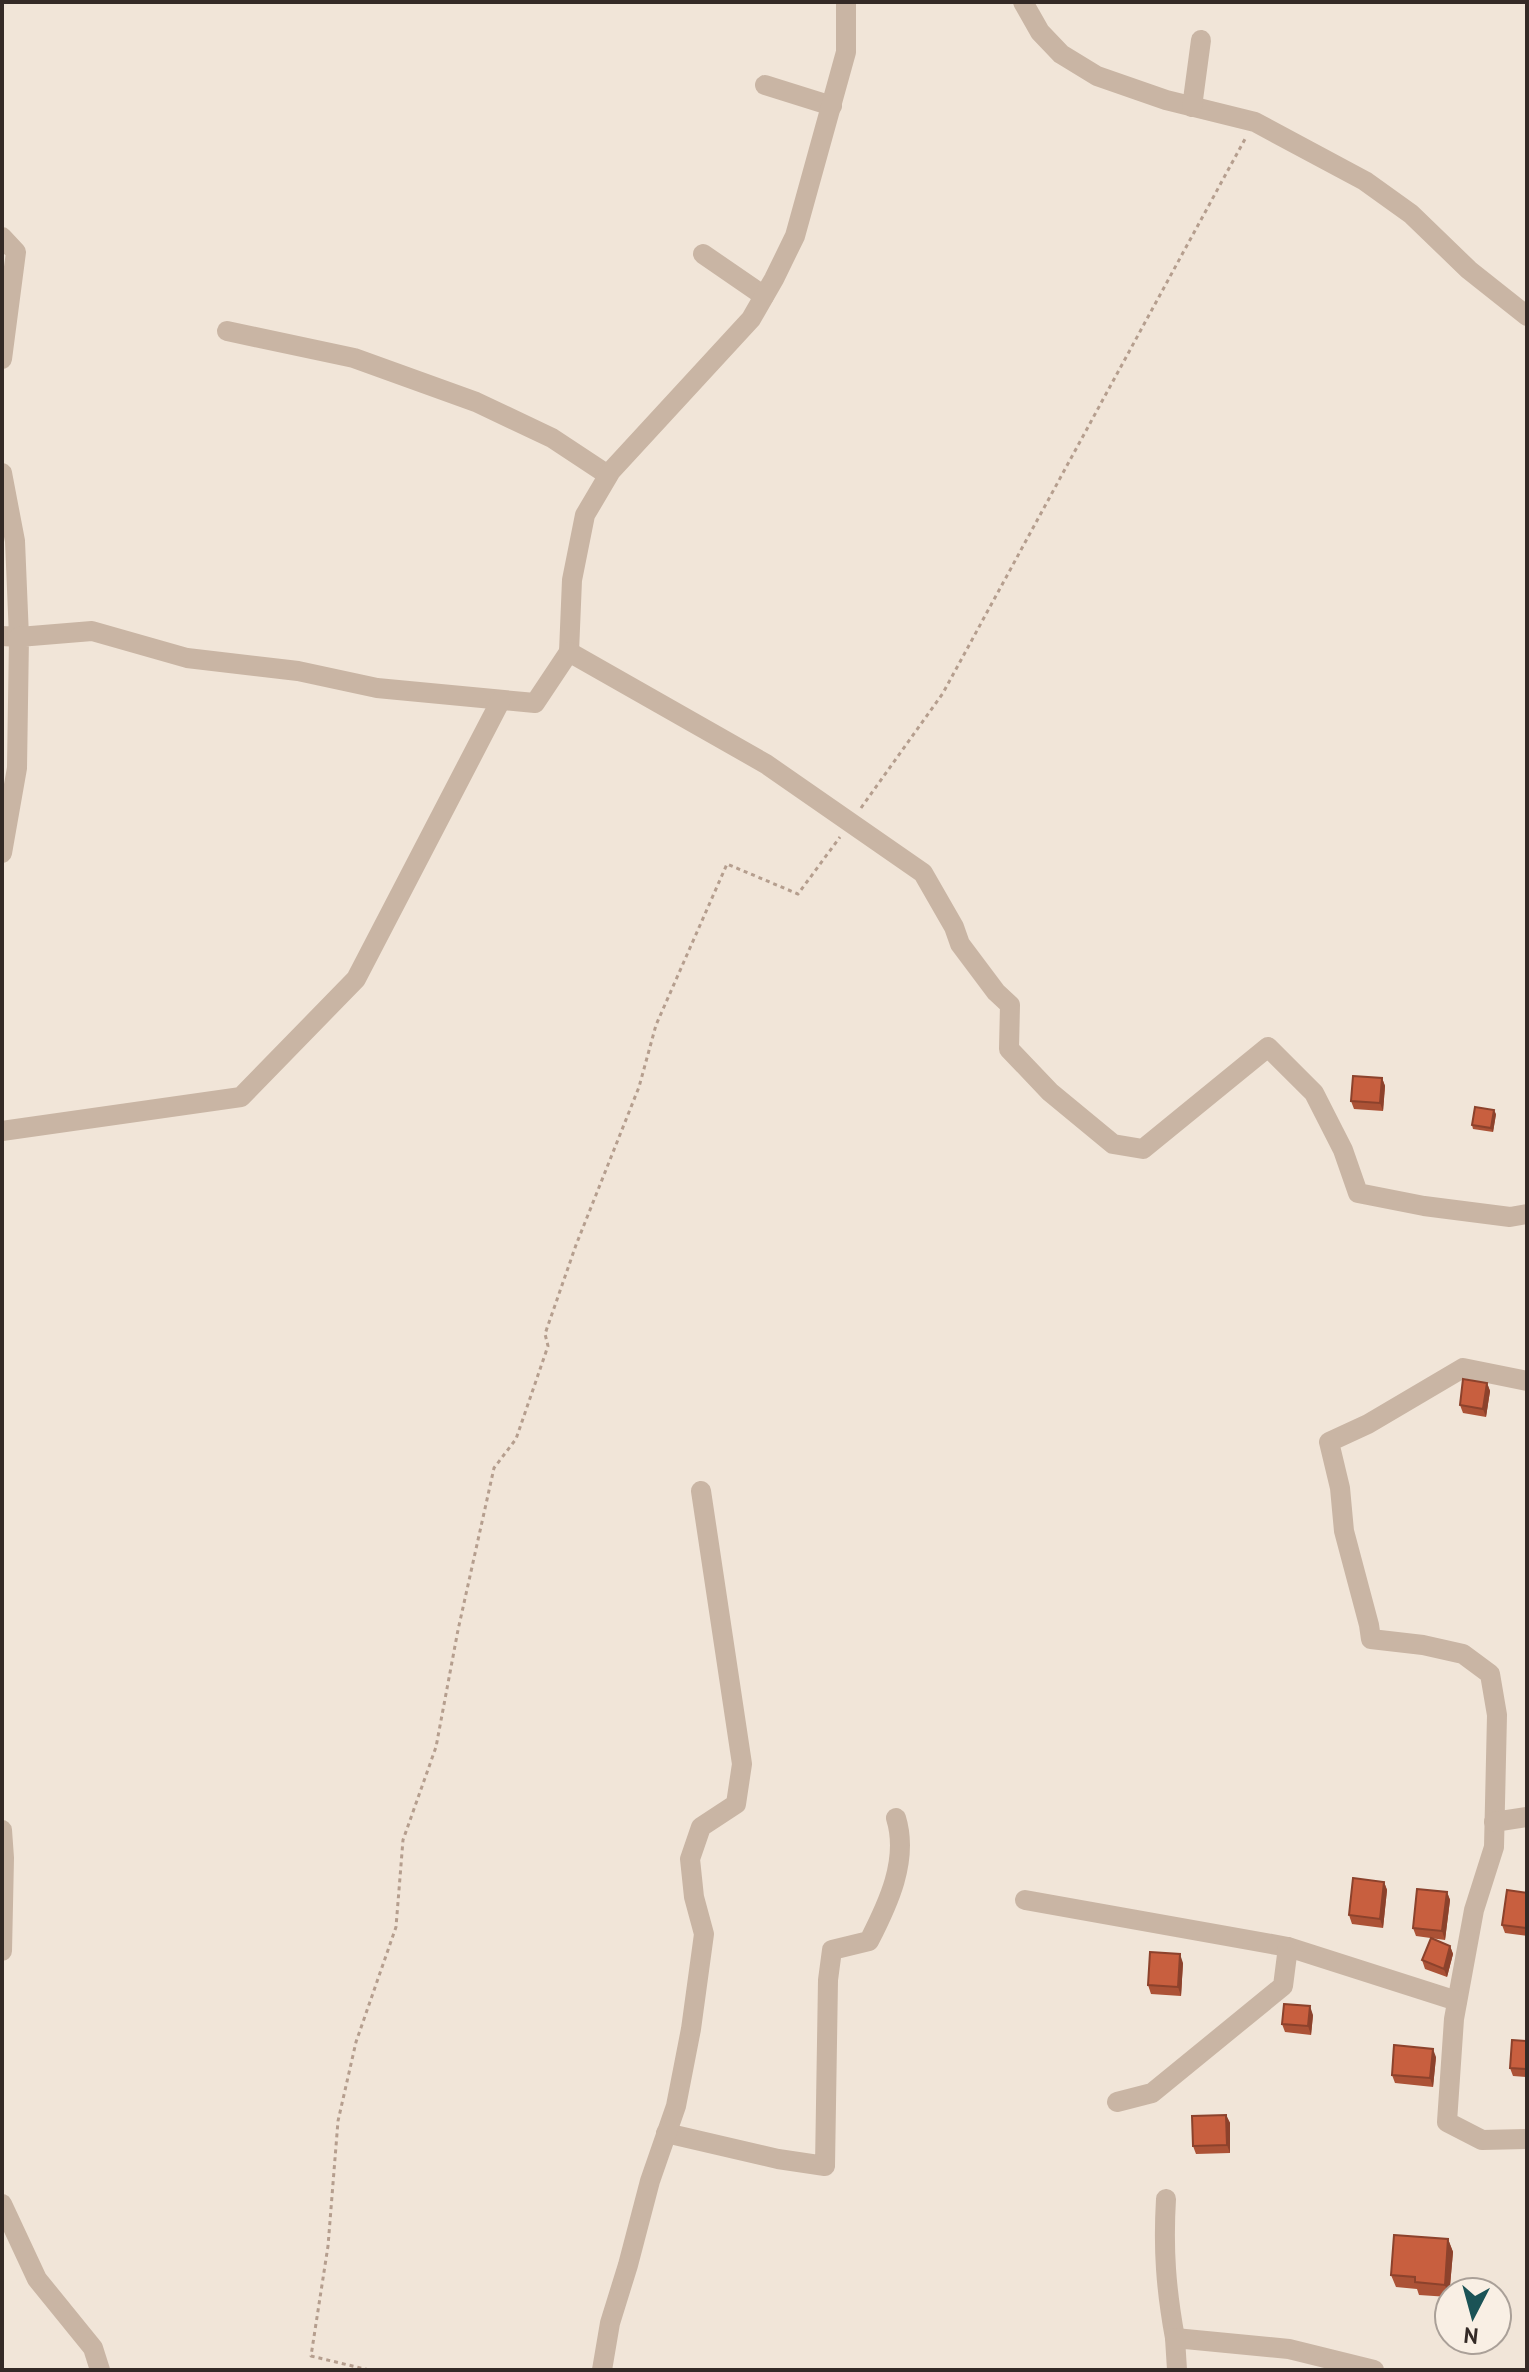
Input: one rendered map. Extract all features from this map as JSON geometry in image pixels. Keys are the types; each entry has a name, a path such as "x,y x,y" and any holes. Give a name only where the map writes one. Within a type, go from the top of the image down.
{"street":[{"path":"11,637 92,631 187,658 298,671 377,688 535,703 569,652 572,580 585,515 608,475 751,319 795,236 846,52 846,2"},
{"path":"1023,2 1040,32 1061,54 1097,76 1166,100 1255,122 1365,181 1411,214 1469,270 1527,316"},
{"path":"1192,107 1201,40"},
{"path":"765,85 832,106"},
{"path":"2,237 16,252 2,359"},
{"path":"703,254 764,296"},
{"path":"227,331 354,358 476,402 552,438 608,475"},
{"path":"2,473 15,541 11,637 17,768 2,853"},
{"path":"569,652 766,764 923,873 954,927 960,944 996,992 1010,1005 1009,1049 1050,1092 1113,1144 1143,1149 1268,1047 1314,1093 1343,1150 1358,1193 1467,1212 1510,1217 1527,1214"},
{"path":"2,1131 241,1097 356,979 501,700"},
{"path":"1527,1381 1463,1368 1368,1424 1329,1442 1340,1488 1344,1531 1371,1639 1423,1645 1463,1654 1490,1674 1497,1715 1494,1847 1474,1910 1457,2001 1447,2122 1482,2140 1527,2139"},
{"path":"602,2370 610,2323 650,2181 676,2106 691,2029 704,1934 694,1897 690,1859 701,1827 736,1804 742,1764 701,1491"},
{"path":"1494,1822 1527,1817"},
{"path":"666,2133 778,2159 825,2166 828,1980 832,1950 869,1941 889,1903 901,1834 896,1818"},
{"path":"2,1830 2,1951"},
{"path":"1025,1900 1288,1947 1457,2001"},
{"path":"1117,2102 1152,2093 1283,1986 1288,1947"},
{"path":"1166,2199 1166,2289 1177,2370"},
{"path":"2,2204 37,2279 93,2348 100,2370"},
{"path":"1175,2338 1289,2349 1374,2370"}],"path":[{"path":"369,2370 311,2356 328,2246 338,2121 356,2042 396,1927 403,1840 436,1747 494,1468 516,1439 548,1346 545,1334 576,1245 639,1087 656,1025 727,864 798,894 943,693 1255,122"}],"building":[{"path":"1353,1076 1382,1078 1380,1103 1351,1101"},
{"path":"1475,1107 1494,1110 1491,1128 1472,1125"},
{"path":"1463,1379 1487,1383 1483,1409 1460,1405"},
{"path":"1353,1878 1384,1882 1380,1919 1349,1915"},
{"path":"1417,1889 1447,1892 1442,1931 1413,1928"},
{"path":"1507,1890 1527,1893 1526,1928 1502,1925"},
{"path":"1431,1938 1450,1946 1444,1969 1422,1960"},
{"path":"1150,1952 1180,1954 1178,1987 1148,1985"},
{"path":"1284,2004 1310,2006 1308,2026 1282,2024"},
{"path":"1512,2040 1527,2041 1527,2069 1510,2068"},
{"path":"1394,2045 1433,2049 1430,2078 1392,2075"},
{"path":"1226,2115 1227,2145 1193,2146 1192,2116"},
{"path":"1394,2235 1448,2239 1446,2276 1433,2276 1433,2284 1415,2282 1415,2277 1391,2275"}]}
